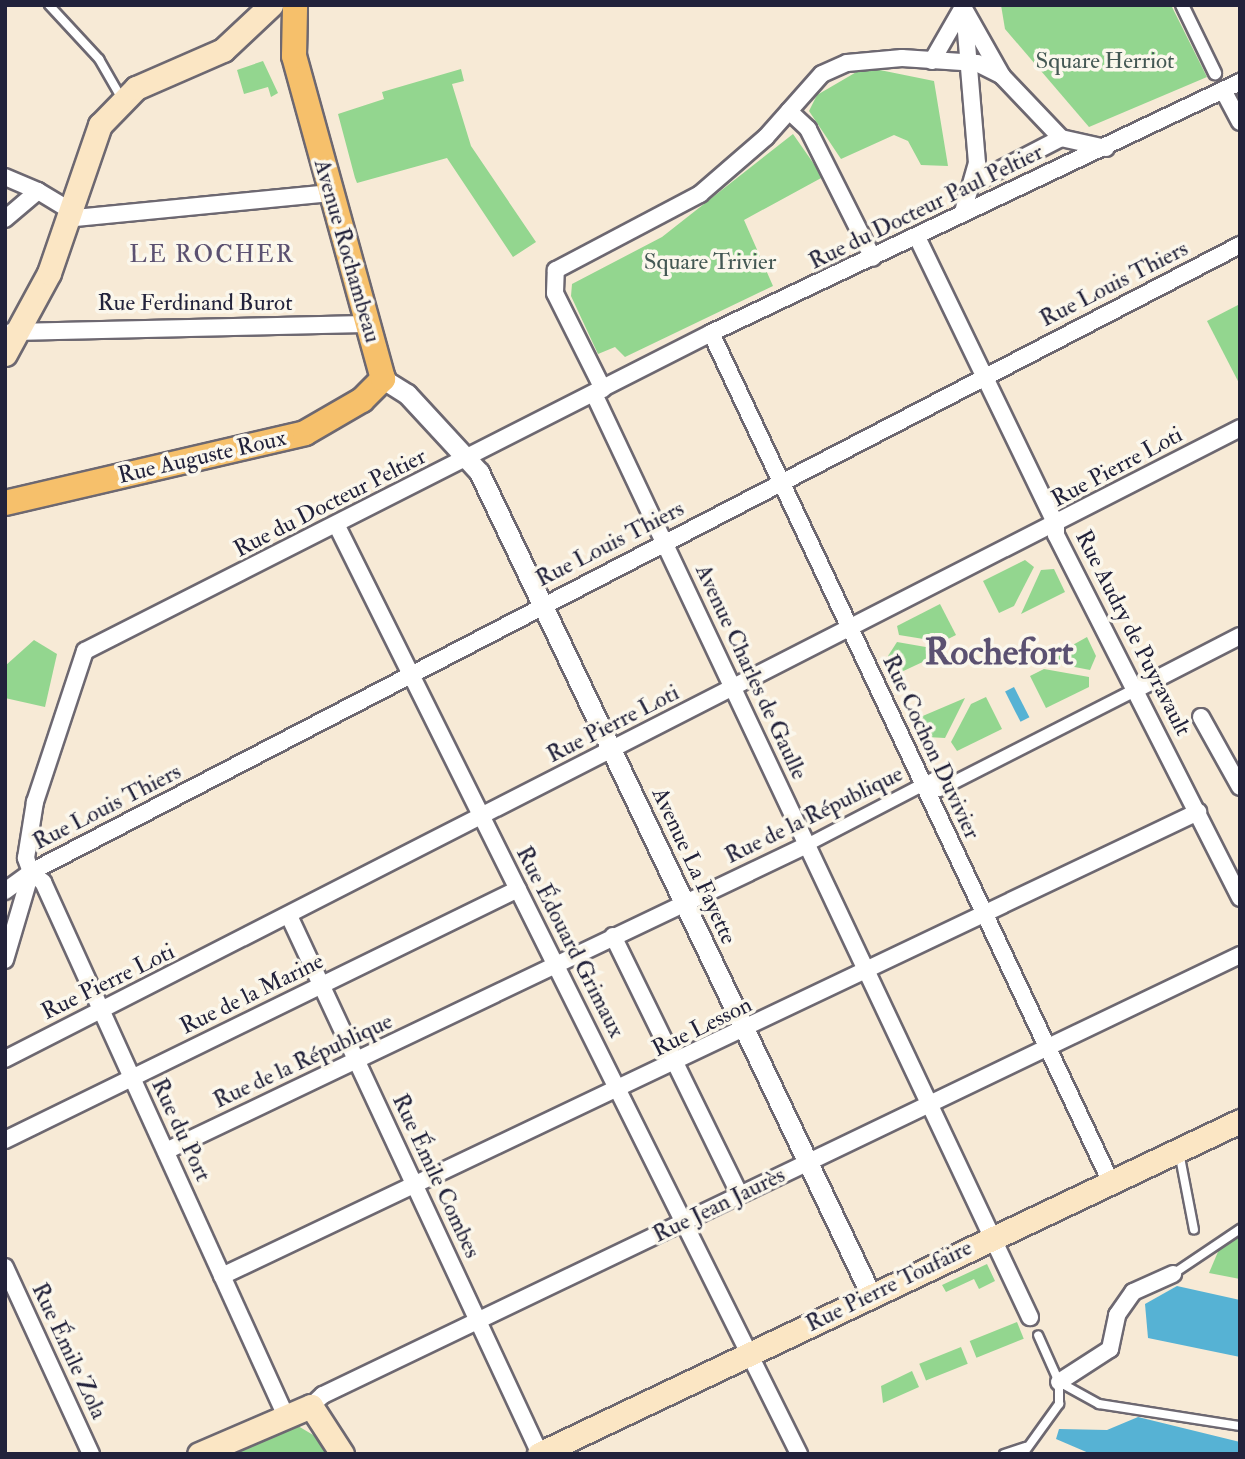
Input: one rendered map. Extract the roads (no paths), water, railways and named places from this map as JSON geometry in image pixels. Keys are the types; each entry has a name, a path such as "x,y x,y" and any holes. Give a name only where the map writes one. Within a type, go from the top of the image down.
{"main road":[{"path":"5,354 67,214 91,142 123,100 223,50 289,6"},
{"name":"Avenue Rochambeau","path":"289,6 294,56 383,379"},
{"name":"Rue Auguste Roux","path":"5,503 304,433 362,400 383,379"},
{"name":"Rue Pierre Toufaire","path":"540,1453 1110,1180 1240,1121"},
{"path":"312,1406 342,1454"},
{"name":"Rue Jean Jaurès","path":"199,1454 223,1449 284,1412 312,1406"}],"street":[{"path":"1182,5 1215,73"},
{"path":"932,61 963,6"},
{"path":"963,6 977,163 963,212"},
{"path":"963,6 1002,76 1061,138 1106,149"},
{"path":"873,258 808,129 789,111 822,74 847,63 902,58 969,64 1002,76"},
{"name":"Rue du Docteur Paul Peltier","path":"598,391 711,333 917,237 1012,186 1106,149 1240,82"},
{"path":"1223,90 1240,122"},
{"name":"Avenue Charles de Gaulle","path":"789,111 700,194 555,270 555,292 664,542 1034,1326"},
{"path":"977,163 1012,186 1042,164 1061,138"},
{"path":"972,184 1061,138"},
{"path":"5,177 38,191 67,214 331,193"},
{"path":"5,219 38,191"},
{"name":"Rue Audry de Puyravault","path":"917,237 1056,524 1056,535 1137,689 1240,898"},
{"name":"Rue Louis Thiers","path":"5,891 30,872 1240,245"},
{"name":"Rue Ferdinand Burot","path":"14,330 368,324"},
{"name":"Rue Cochon Duvivier","path":"711,333 1110,1180"},
{"path":"383,379 471,459"},
{"name":"Rue du Docteur Peltier","path":"30,872 26,858 35,802 85,651 471,459 598,391"},
{"name":"Rue Pierre Loti","path":"5,1059 290,918 1240,428"},
{"name":"Avenue La Fayette","path":"471,459 871,1295"},
{"name":"Rue Édouard Grimaux","path":"337,526 799,1454"},
{"name":"Rue de la République","path":"166,1151 807,845 934,779 939,790 1240,636"},
{"path":"1201,717 1240,787"},
{"name":"Rue Lesson","path":"222,1276 620,1092 1198,813"},
{"path":"5,960 30,872"},
{"name":"Rue du Port","path":"30,872 43,882 284,1412"},
{"name":"Rue de la Marine","path":"5,1140 518,889"},
{"name":"Rue Émile Combes","path":"290,918 540,1453"},
{"path":"613,936 740,1195"},
{"name":"Rue Jean Jaurès","path":"312,1406 478,1320 1240,955"},
{"name":"Rue Émile Zola","path":"5,1267 91,1454"},
{"path":"1059,1382 1110,1349 1117,1315 1133,1293 1173,1274"}],"lane":[{"path":"49,5 99,59 123,100"},
{"path":"1178,1149 1194,1230"},
{"path":"1173,1274 1240,1229"},
{"path":"1004,1454 1025,1451 1057,1413 1059,1382 1034,1326"},
{"path":"1059,1382 1099,1404 1240,1426"}],"water":[{"path":"1014,687 1029,717 1021,722 1005,692"},
{"path":"1177,1286 1240,1300 1240,1357 1148,1338 1145,1304"},
{"path":"1138,1417 1240,1442 1240,1454 1091,1454 1056,1439 1059,1429 1107,1430"}],"district":[{"name":"LE ROCHER","path":"212,255"},
{"name":"Rochefort","path":"999,653"}],"park label":[{"name":"Square Herriot","path":"1105,61"},
{"name":"Square Trivier","path":"710,262"}]}
